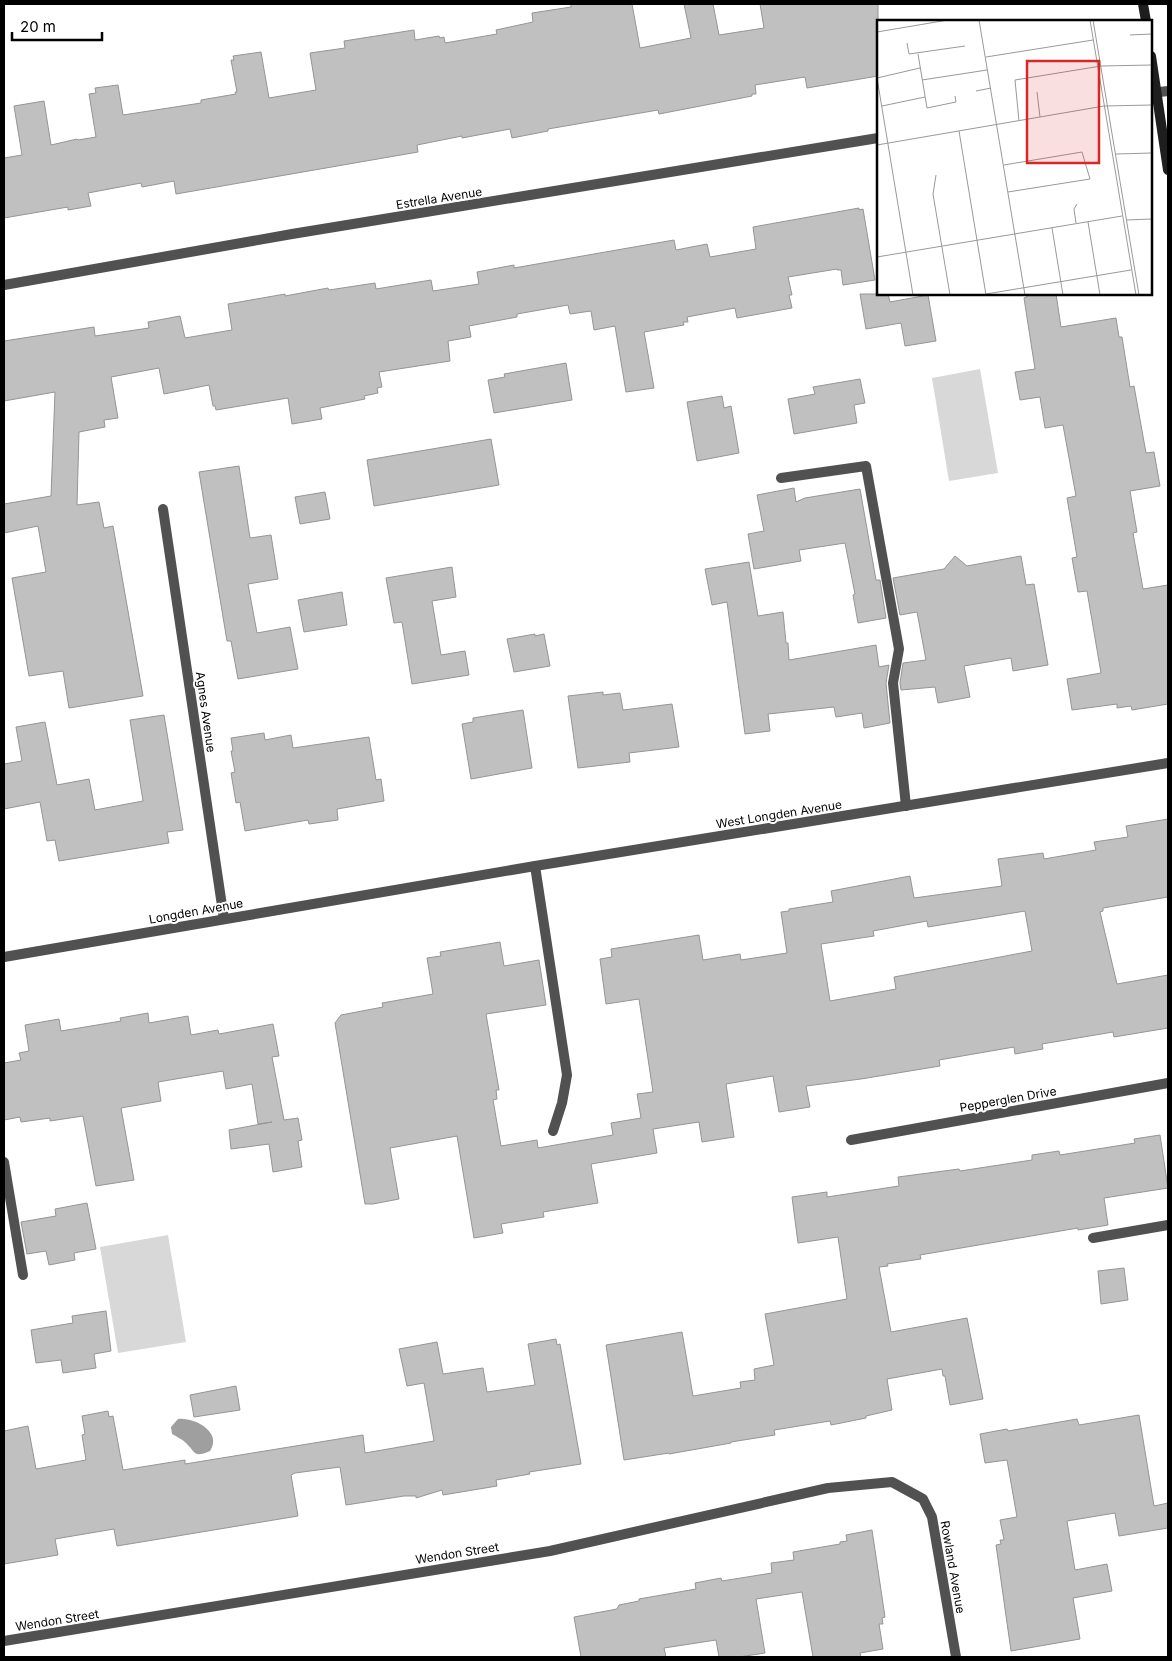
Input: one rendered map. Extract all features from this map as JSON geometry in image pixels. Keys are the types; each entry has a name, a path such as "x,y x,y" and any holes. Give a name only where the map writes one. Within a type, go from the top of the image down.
{"main road":[{"path":"1143,4 1146,20"},
{"path":"1152,74 1153,92 1168,170"}],"street":[{"path":"1153,92 1168,91"},
{"name":"Estrella Avenue","path":"4,285 292,234 877,138"},
{"path":"781,478 866,466 899,650 893,683 906,806"},
{"name":"Agnes Avenue","path":"163,509 224,919"},
{"name":"West Longden Avenue","path":"394,890 1168,763"},
{"path":"534,866 567,1075 562,1103 553,1131"},
{"name":"Longden Avenue","path":"4,957 394,890"},
{"name":"Pepperglen Drive","path":"851,1140 1168,1082"},
{"path":"4,1162 23,1275"},
{"path":"1093,1238 1168,1225"},
{"name":"Wendon Street","path":"4,1641 550,1551 828,1488 892,1482 910,1491"},
{"name":"Rowland Avenue","path":"910,1491 923,1498 932,1517 956,1657"}],"shaded area":[{"path":"980,369 998,473 949,481 932,378"},
{"path":"168,1235 186,1342 118,1353 100,1247"},
{"path":"178,1419 192,1420 210,1432 213,1444 210,1451 198,1454 172,1434 171,1427"}],"building":[{"path":"571,4 632,4 640,48 691,38 684,4 713,4 719,35 764,28 760,4 878,4 877,76 807,88 805,77 755,85 756,94 752,94 752,96 659,114 658,110 548,129 548,131 512,138 510,129 462,138 462,136 417,145 418,152 176,194 174,181 142,187 141,183 88,193 91,206 68,210 68,207 4,218 4,158 22,155 14,106 44,101 51,145 96,137 89,94 96,93 95,88 118,85 123,115 201,103 201,100 236,94 231,60 234,60 233,56 261,52 269,98 316,90 310,53 345,48 344,41 414,30 415,40 439,36 440,38 444,37 445,43 497,34 496,30 533,22 532,13 571,7"},
{"path":"859,208 859,210 863,209 875,280 843,285 841,270 837,269 788,277 792,295 789,295 792,308 737,318 735,308 687,317 688,322 683,322 684,325 644,332 654,388 626,392 615,326 594,330 591,311 570,314 568,305 517,314 517,317 469,326 471,337 448,341 450,361 379,372 382,387 377,388 378,393 364,396 365,399 320,408 322,419 292,424 288,398 216,410 215,406 213,406 209,385 164,394 159,368 111,377 118,418 104,420 105,427 79,432 77,505 99,502 104,528 113,526 143,696 69,708 63,671 29,676 12,578 46,572 38,526 4,533 4,504 51,496 55,392 4,401 4,341 94,327 95,336 149,328 148,322 180,316 185,338 232,330 228,304 285,294 285,296 328,288 329,290 375,283 376,289 431,280 433,291 479,284 477,272 514,265 514,268 674,240 676,250 707,244 710,257 756,249 753,227"},
{"path":"860,294 888,295 890,302 928,295 936,341 905,346 901,323 866,329"},
{"path":"1026,295 1056,295 1061,327 1116,318 1119,337 1122,337 1130,387 1134,386 1146,453 1154,452 1160,486 1130,491 1137,532 1133,533 1143,589 1168,585 1168,704 1132,710 1131,706 1117,708 1117,704 1072,710 1067,679 1101,673 1087,591 1078,592 1072,558 1077,557 1067,498 1076,496 1063,425 1045,428 1040,397 1020,400 1015,372 1035,369 1024,298 1027,297"},
{"path":"566,363 572,400 494,413 488,380 505,377 504,374"},
{"path":"860,379 865,403 854,405 857,423 794,434 788,399 815,394 813,387"},
{"path":"722,396 724,408 731,406 739,453 697,461 687,402"},
{"path":"491,439 499,485 374,506 367,460"},
{"path":"239,466 250,538 271,535 278,579 248,584 257,633 290,627 298,669 238,679 231,641 227,641 199,472"},
{"path":"794,488 796,502 805,498 860,489 876,580 880,580 886,618 858,623 853,595 855,594 845,543 799,550 801,561 754,569 748,534 764,531 757,495"},
{"path":"325,492 330,519 300,524 295,497"},
{"path":"955,556 967,566 1021,556 1026,585 1034,584 1048,665 1013,671 1011,658 964,666 970,697 938,703 935,687 901,690 900,683 903,663 926,660 917,612 900,615 893,578 944,569"},
{"path":"749,562 758,616 783,612 789,660 876,645 879,667 889,665 886,683 890,723 864,728 862,713 836,717 834,707 768,714 770,731 745,734 727,602 712,605 705,569"},
{"path":"452,567 456,597 432,601 441,655 465,651 469,675 412,684 402,622 394,623 386,578"},
{"path":"342,592 347,625 304,632 298,600"},
{"path":"535,634 535,636 544,634 550,666 514,672 507,639"},
{"path":"603,692 603,695 620,693 623,710 672,704 679,747 629,753 630,762 578,768 568,696"},
{"path":"523,710 532,768 471,779 462,724 473,722 473,718"},
{"path":"164,715 183,830 167,832 169,843 59,861 55,840 47,841 40,802 4,809 4,764 22,761 16,727 45,722 57,785 89,779 95,810 143,801 130,720"},
{"path":"264,733 265,740 291,735 293,748 369,737 376,780 381,779 384,801 337,809 338,820 309,824 308,820 245,831 240,802 236,803 231,773 235,772 231,751 233,751 231,738"},
{"path":"1168,819 1168,897 1103,908 1103,911 1100,912 1117,984 1168,975 1168,1028 1114,1037 1113,1032 1042,1044 1043,1049 1015,1054 1014,1047 939,1060 940,1066 806,1086 810,1107 779,1112 773,1076 726,1084 734,1137 702,1142 699,1122 653,1129 657,1153 591,1164 598,1203 543,1212 544,1217 501,1224 503,1233 474,1238 457,1136 390,1148 399,1199 365,1204 335,1023 341,1015 383,1007 382,1003 433,994 427,958 441,956 440,952 500,942 504,966 539,960 546,1005 486,1014 499,1090 496,1090 497,1099 493,1100 501,1146 537,1140 538,1148 613,1135 611,1123 641,1118 637,1094 653,1092 639,999 606,1004 600,959 612,957 611,949 699,935 703,960 740,954 741,960 787,953 781,912 833,902 831,891 910,876 914,898 1002,886 998,859 1043,853 1044,859 1096,850 1094,842 1128,837 1126,826","holes":["1025,911 1032,951 894,977 896,989 830,1001 821,944 874,936 873,931 927,921 928,927"]},
{"path":"148,1013 149,1023 188,1016 191,1035 218,1030 219,1034 273,1024 279,1056 272,1057 284,1120 298,1118 302,1140 298,1141 302,1167 273,1172 269,1144 231,1149 229,1130 272,1122 258,1124 252,1084 226,1089 223,1071 158,1082 161,1101 121,1108 134,1180 96,1186 83,1116 50,1121 50,1118 21,1122 20,1117 4,1120 4,1063 21,1060 19,1053 29,1051 25,1025 59,1019 61,1031 121,1021 120,1018"},
{"path":"1160,1135 1168,1188 1104,1198 1108,1225 1078,1230 1078,1228 920,1255 921,1259 879,1267 891,1332 967,1318 983,1399 950,1405 942,1369 887,1379 892,1410 866,1416 866,1418 831,1425 830,1421 774,1430 775,1435 624,1460 606,1345 682,1332 693,1396 741,1388 740,1382 755,1380 754,1369 774,1365 765,1314 847,1299 838,1237 798,1243 792,1197 827,1192 827,1197 899,1186 898,1177 959,1169 960,1171 1032,1160 1032,1155 1059,1151 1060,1155 1135,1143 1134,1139"},
{"path":"87,1203 96,1249 74,1253 75,1260 49,1265 46,1251 27,1254 21,1222 56,1216 55,1209"},
{"path":"1124,1268 1128,1300 1101,1304 1098,1271"},
{"path":"106,1311 111,1351 94,1354 96,1368 63,1373 61,1360 36,1363 31,1330 73,1323 72,1316"},
{"path":"556,1339 557,1345 560,1344 581,1464 529,1472 530,1474 496,1480 497,1486 443,1495 442,1490 416,1498 416,1496 404,1496 346,1505 340,1467 295,1473 291,1475 298,1516 117,1546 114,1529 55,1539 58,1555 4,1564 4,1431 28,1426 36,1469 86,1460 82,1435 85,1434 82,1416 108,1411 109,1417 113,1416 123,1470 185,1460 185,1464 363,1435 365,1453 434,1441 424,1383 407,1386 399,1349 437,1342 443,1374 483,1368 487,1392 535,1385 528,1344"},
{"path":"236,1386 240,1410 194,1417 190,1395"},
{"path":"1139,1415 1154,1506 1168,1503 1168,1528 1119,1536 1115,1513 1067,1521 1075,1570 1107,1564 1112,1591 1073,1598 1080,1639 1011,1651 996,1545 1001,1544 1000,1540 1004,1540 1000,1520 1017,1517 1007,1460 985,1463 980,1434 1077,1419 1079,1425"},
{"path":"872,1530 885,1617 882,1618 883,1624 879,1624 883,1649 860,1653 861,1657 813,1657 802,1592 756,1599 765,1653 739,1657 719,1657 716,1640 664,1648 666,1657 581,1657 574,1617 617,1609 619,1605 639,1601 639,1599 696,1589 695,1583 721,1578 722,1581 772,1573 771,1563 794,1560 793,1552 840,1544 840,1542 847,1541 846,1535"}]}
